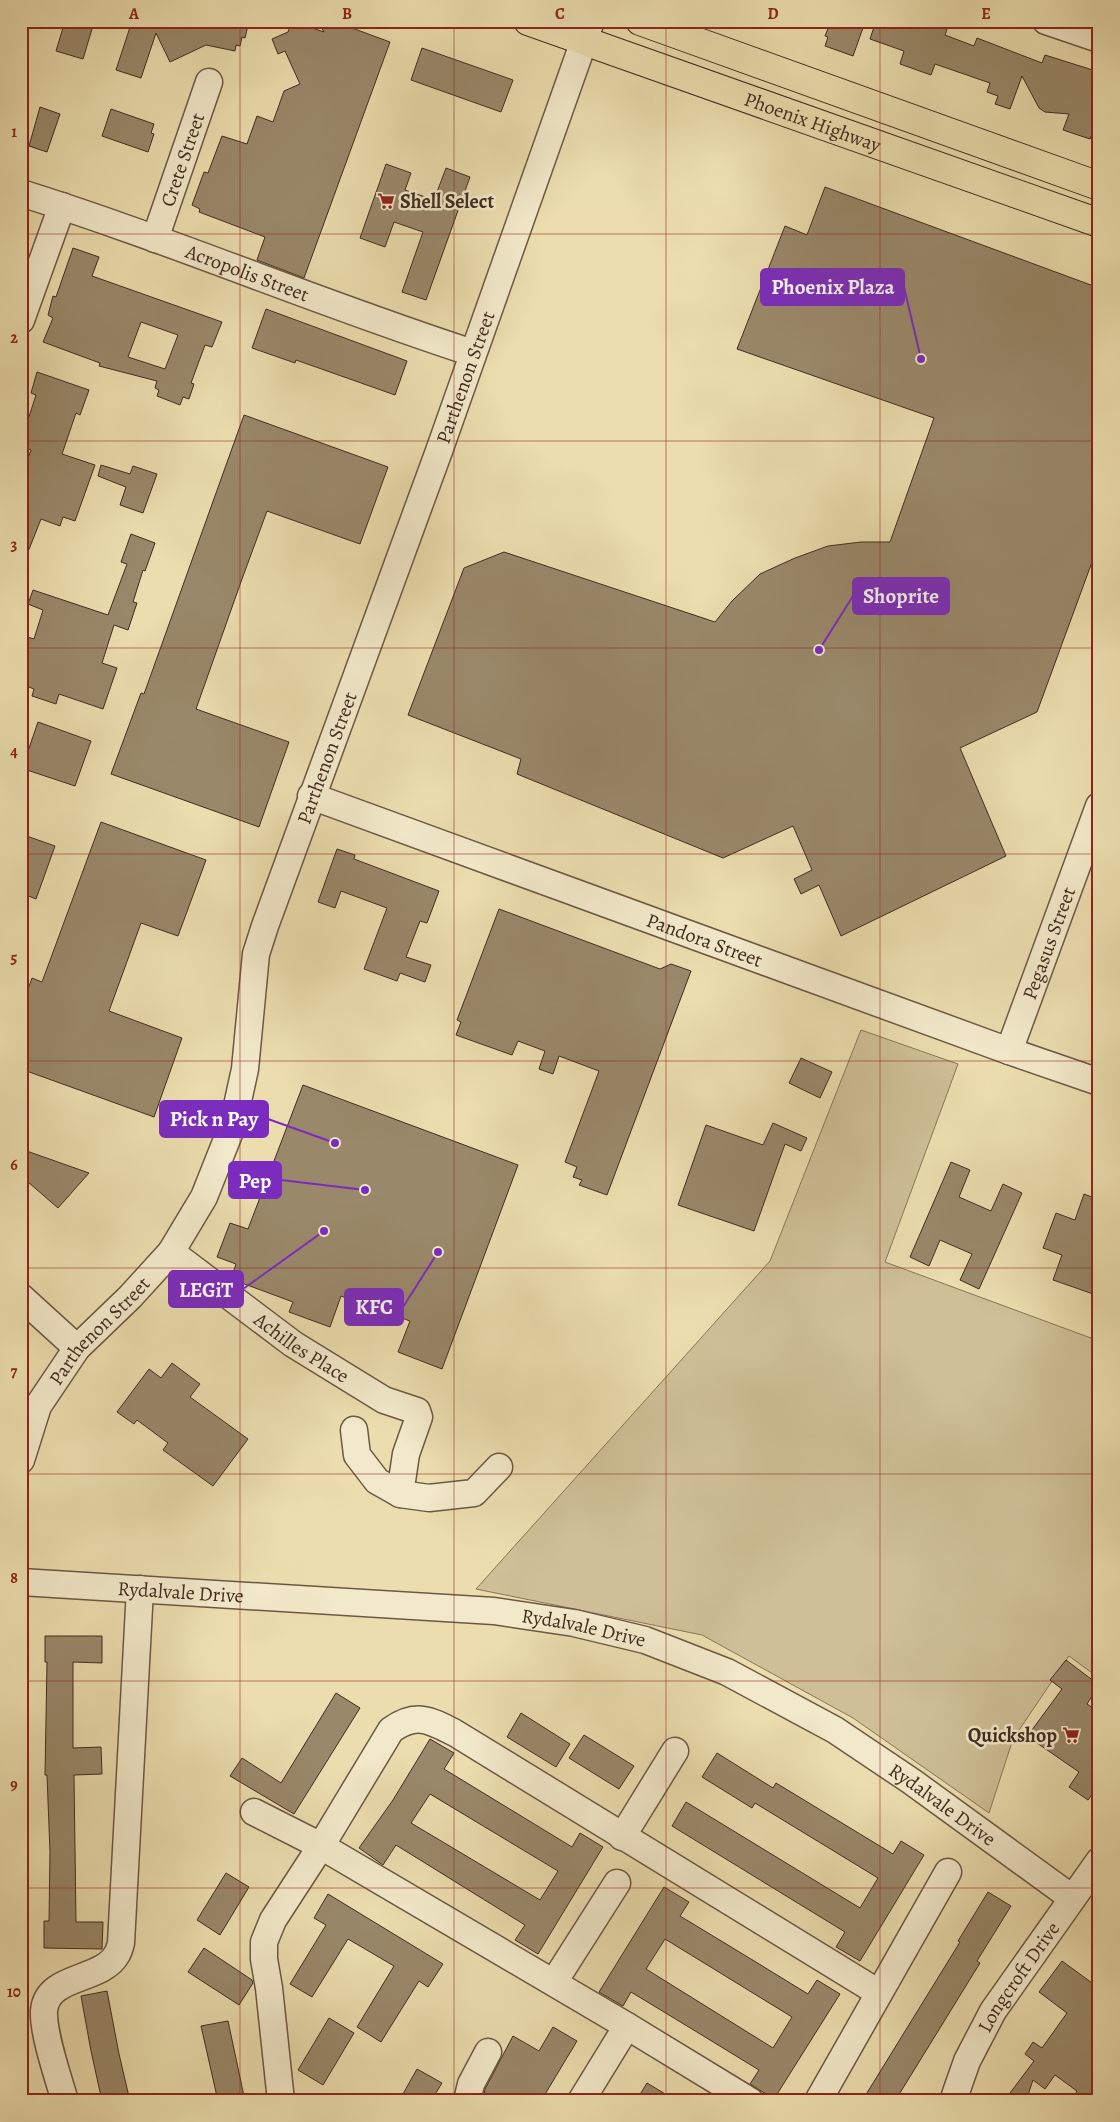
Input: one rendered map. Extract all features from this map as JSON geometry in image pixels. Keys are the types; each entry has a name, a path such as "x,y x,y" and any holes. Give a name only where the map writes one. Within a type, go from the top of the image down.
{"main road":[{"name":"Phoenix Highway","path":"528,21 588,31 1099,222"},
{"name":"Phoenix Highway","path":"640,21 1099,186"}],"street":[{"path":"1046,21 1099,40"},
{"name":"Parthenon Street","path":"21,1460 38,1406 76,1348 130,1297 171,1252 204,1197 233,1124 246,1069 256,954 286,866 439,451 588,31"},
{"name":"Crete Street","path":"155,238 209,82"},
{"name":"Acropolis Street","path":"21,193 155,238 386,325 473,353"},
{"path":"21,320 62,206"},
{"name":"Pandora Street","path":"312,796 1009,1051 1099,1082"},
{"name":"Pegasus Street","path":"1009,1051 1099,806"},
{"name":"Achilles Place","path":"171,1252 293,1344 384,1400 416,1411 419,1417 406,1454 400,1494"},
{"path":"21,1297 76,1348"},
{"path":"354,1430 357,1455 377,1481 400,1494 429,1498 474,1493 499,1467"},
{"name":"Rydalvale Drive","path":"21,1582 494,1611 574,1622 645,1640 727,1672 835,1730 911,1781 1072,1898"},
{"path":"65,2101 47,2035 44,2010 49,1996 60,1986 107,1965 117,1955 121,1943 140,1589"},
{"path":"281,2101 269,1988 264,1959 264,1942 273,1920 321,1846 391,1730 403,1721 415,1718 431,1721 455,1732 622,1837 879,1993"},
{"path":"622,1837 675,1751"},
{"path":"254,1812 321,1846 554,1982 750,2101"},
{"name":"Longcroft Drive","path":"953,2101 967,2061 993,2011 1099,1861"},
{"path":"818,2101 948,1872"},
{"path":"554,1982 617,1882"},
{"path":"581,2101 627,2026"},
{"path":"467,2101 471,2084 488,2052"}],"shaded area":[{"path":"861,1030 958,1064 885,1262 1099,1341 1099,1678 1069,1656 1013,1739 989,1813 853,1718 702,1635 476,1589 770,1261"}],"building":[{"path":"65,21 92,29 83,59 56,51"},
{"path":"132,21 249,21 245,38 242,37 240,46 236,45 235,51 206,45 170,62 156,33 141,78 116,70"},
{"path":"292,21 324,32 318,21 333,21 390,42 304,278 257,260 265,237 199,212 200,209 192,205 204,172 208,173 222,136 247,144 257,116 273,122 284,91 300,84 285,51 278,54 272,39 288,32"},
{"path":"831,21 852,21 864,25 853,56 825,46 828,37 825,36"},
{"path":"876,21 950,21 945,35 974,46 977,38 1042,63 1045,55 1099,72 1099,116 1090,139 1063,130 1069,114 1045,112 1039,108 1022,76 1010,109 995,104 998,96 987,92 990,83 935,64 931,75 900,64 904,51 870,39"},
{"path":"422,48 513,80 501,112 411,80"},
{"path":"40,107 60,114 47,152 29,146"},
{"path":"111,109 154,124 151,133 154,134 148,152 102,136"},
{"path":"386,164 411,173 405,190 434,200 446,168 470,177 426,300 402,292 423,232 394,222 385,247 360,238"},
{"path":"825,187 1099,288 1099,543 1037,712 960,748 1006,856 841,936 819,885 801,894 794,879 812,870 793,826 723,858 517,774 521,759 408,715 464,568 504,552 715,622 732,601 760,574 795,558 828,546 861,542 890,542 934,418 737,349 785,226 807,235"},
{"path":"73,248 99,257 92,276 222,322 212,347 205,345 191,383 194,384 189,399 183,397 180,405 157,396 159,390 155,388 157,381 99,366 100,363 43,342 53,318 48,315 53,296 56,297","holes":["141,322 178,335 165,369 128,357"]},
{"path":"266,309 407,361 395,395 296,360 295,363 252,348"},
{"path":"37,372 89,390 80,415 76,413 62,454 95,465 75,521 63,517 60,526 41,519 22,567 21,477 31,450 21,446 21,421 27,423 36,395 31,393"},
{"path":"244,415 388,467 360,544 267,511 242,579 196,709 289,742 259,827 111,774 141,693 144,694"},
{"path":"101,465 130,474 133,466 157,474 143,513 120,505 126,487 98,476"},
{"path":"131,534 155,543 145,571 143,570 133,602 137,603 128,630 114,625 102,663 117,668 103,709 59,694 56,704 32,696 34,689 21,684 21,635 34,639 43,610 28,604 33,590 108,615 127,564 121,562"},
{"path":"38,722 91,741 75,786 21,768 21,749 28,751"},
{"path":"101,822 206,860 178,936 141,923 109,1011 182,1038 154,1117 21,1069 21,1044 26,1032 21,1030 21,1009 32,978 42,982"},
{"path":"21,834 55,846 36,899 21,893"},
{"path":"337,849 355,855 354,859 439,891 427,923 420,921 406,957 431,965 425,982 400,973 397,981 364,969 387,908 341,891 335,908 318,902"},
{"path":"499,909 660,969 671,964 691,971 607,1195 579,1185 582,1180 573,1177 577,1167 565,1162 599,1071 559,1056 553,1074 539,1069 545,1051 518,1041 512,1055 456,1035 461,1022 457,1020"},
{"path":"801,1058 832,1072 820,1098 789,1083"},
{"path":"303,1085 518,1165 442,1369 398,1352 410,1321 341,1296 330,1327 289,1312 293,1302 231,1279 236,1264 217,1257 230,1223 248,1229"},
{"path":"773,1123 807,1138 801,1151 785,1144 754,1231 678,1205 706,1125 763,1145"},
{"path":"21,1149 89,1173 58,1208 21,1176"},
{"path":"951,1162 970,1170 959,1197 991,1211 1003,1184 1022,1193 979,1289 960,1280 972,1254 940,1240 929,1266 910,1257"},
{"path":"1084,1194 1099,1200 1099,1296 1053,1280 1062,1255 1043,1248 1056,1213 1075,1220"},
{"path":"172,1363 200,1384 190,1397 248,1439 213,1486 163,1450 168,1443 137,1420 134,1424 117,1412 149,1369 161,1378"},
{"path":"45,1636 102,1636 102,1663 73,1662 73,1748 101,1747 102,1774 74,1775 76,1922 103,1922 102,1949 44,1948 44,1921 49,1921 50,1852 47,1775 45,1775 47,1662 45,1662"},
{"path":"1066,1660 1099,1685 1087,1704 1099,1712 1099,1785 1088,1800 1069,1787 1079,1772 1037,1743 1039,1740 1029,1734 1062,1689 1050,1680"},
{"path":"336,1693 360,1708 294,1814 230,1776 242,1758 281,1783"},
{"path":"521,1713 570,1744 556,1767 507,1737"},
{"path":"584,1735 634,1766 619,1789 569,1758"},
{"path":"430,1739 454,1753 444,1769 572,1847 580,1833 603,1847 538,1954 515,1940 525,1925 396,1845 383,1865 359,1848 393,1800","holes":["430,1794 558,1871 540,1900 411,1823"]},
{"path":"717,1753 773,1788 776,1783 893,1854 901,1841 924,1855 860,1961 836,1947 845,1932 672,1826 686,1802 860,1908 878,1878 755,1803 752,1808 702,1777"},
{"path":"226,1873 249,1887 220,1935 197,1920"},
{"path":"664,1887 689,1902 680,1916 808,1994 817,1980 840,1994 774,2099 750,2084 759,2070 692,2029 631,1992 623,2006 599,1992","holes":["665,1939 792,2017 773,2048 646,1969"]},
{"path":"988,1892 1011,1906 977,1961 980,1963 895,2101 862,2101 960,1942 958,1941"},
{"path":"328,1894 443,1964 428,1987 419,1981 381,2042 357,2027 394,1966 348,1939 312,1997 290,1984 326,1925 314,1918"},
{"path":"204,1948 252,1980 253,1983 239,2005 188,1972"},
{"path":"1062,1961 1099,1988 1099,2101 1072,2101 1077,2091 1055,2075 1045,2089 1033,2080 1026,2101 1004,2101 1034,2061 1025,2054 1033,2042 1042,2048 1067,2013 1039,1992"},
{"path":"107,1991 130,2101 102,2101 91,2051 81,1996"},
{"path":"329,2018 354,2033 323,2085 298,2070"},
{"path":"228,2021 245,2101 218,2101 201,2026"},
{"path":"553,2027 577,2041 541,2101 487,2101 483,2099 485,2089 513,2036 539,2051"},
{"path":"417,2069 442,2083 431,2101 399,2101"},
{"path":"647,2083 677,2101 636,2101"}],"place":[{"name":"Shell Select","path":"386,201"},
{"name":"Phoenix Plaza","path":"921,359"},
{"name":"Shoprite","path":"819,650"},
{"name":"Pick n Pay","path":"335,1143"},
{"name":"Pep","path":"365,1190"},
{"name":"LEGiT","path":"324,1231"},
{"name":"KFC","path":"438,1252"},
{"name":"Quickshop","path":"1071,1735"}]}
